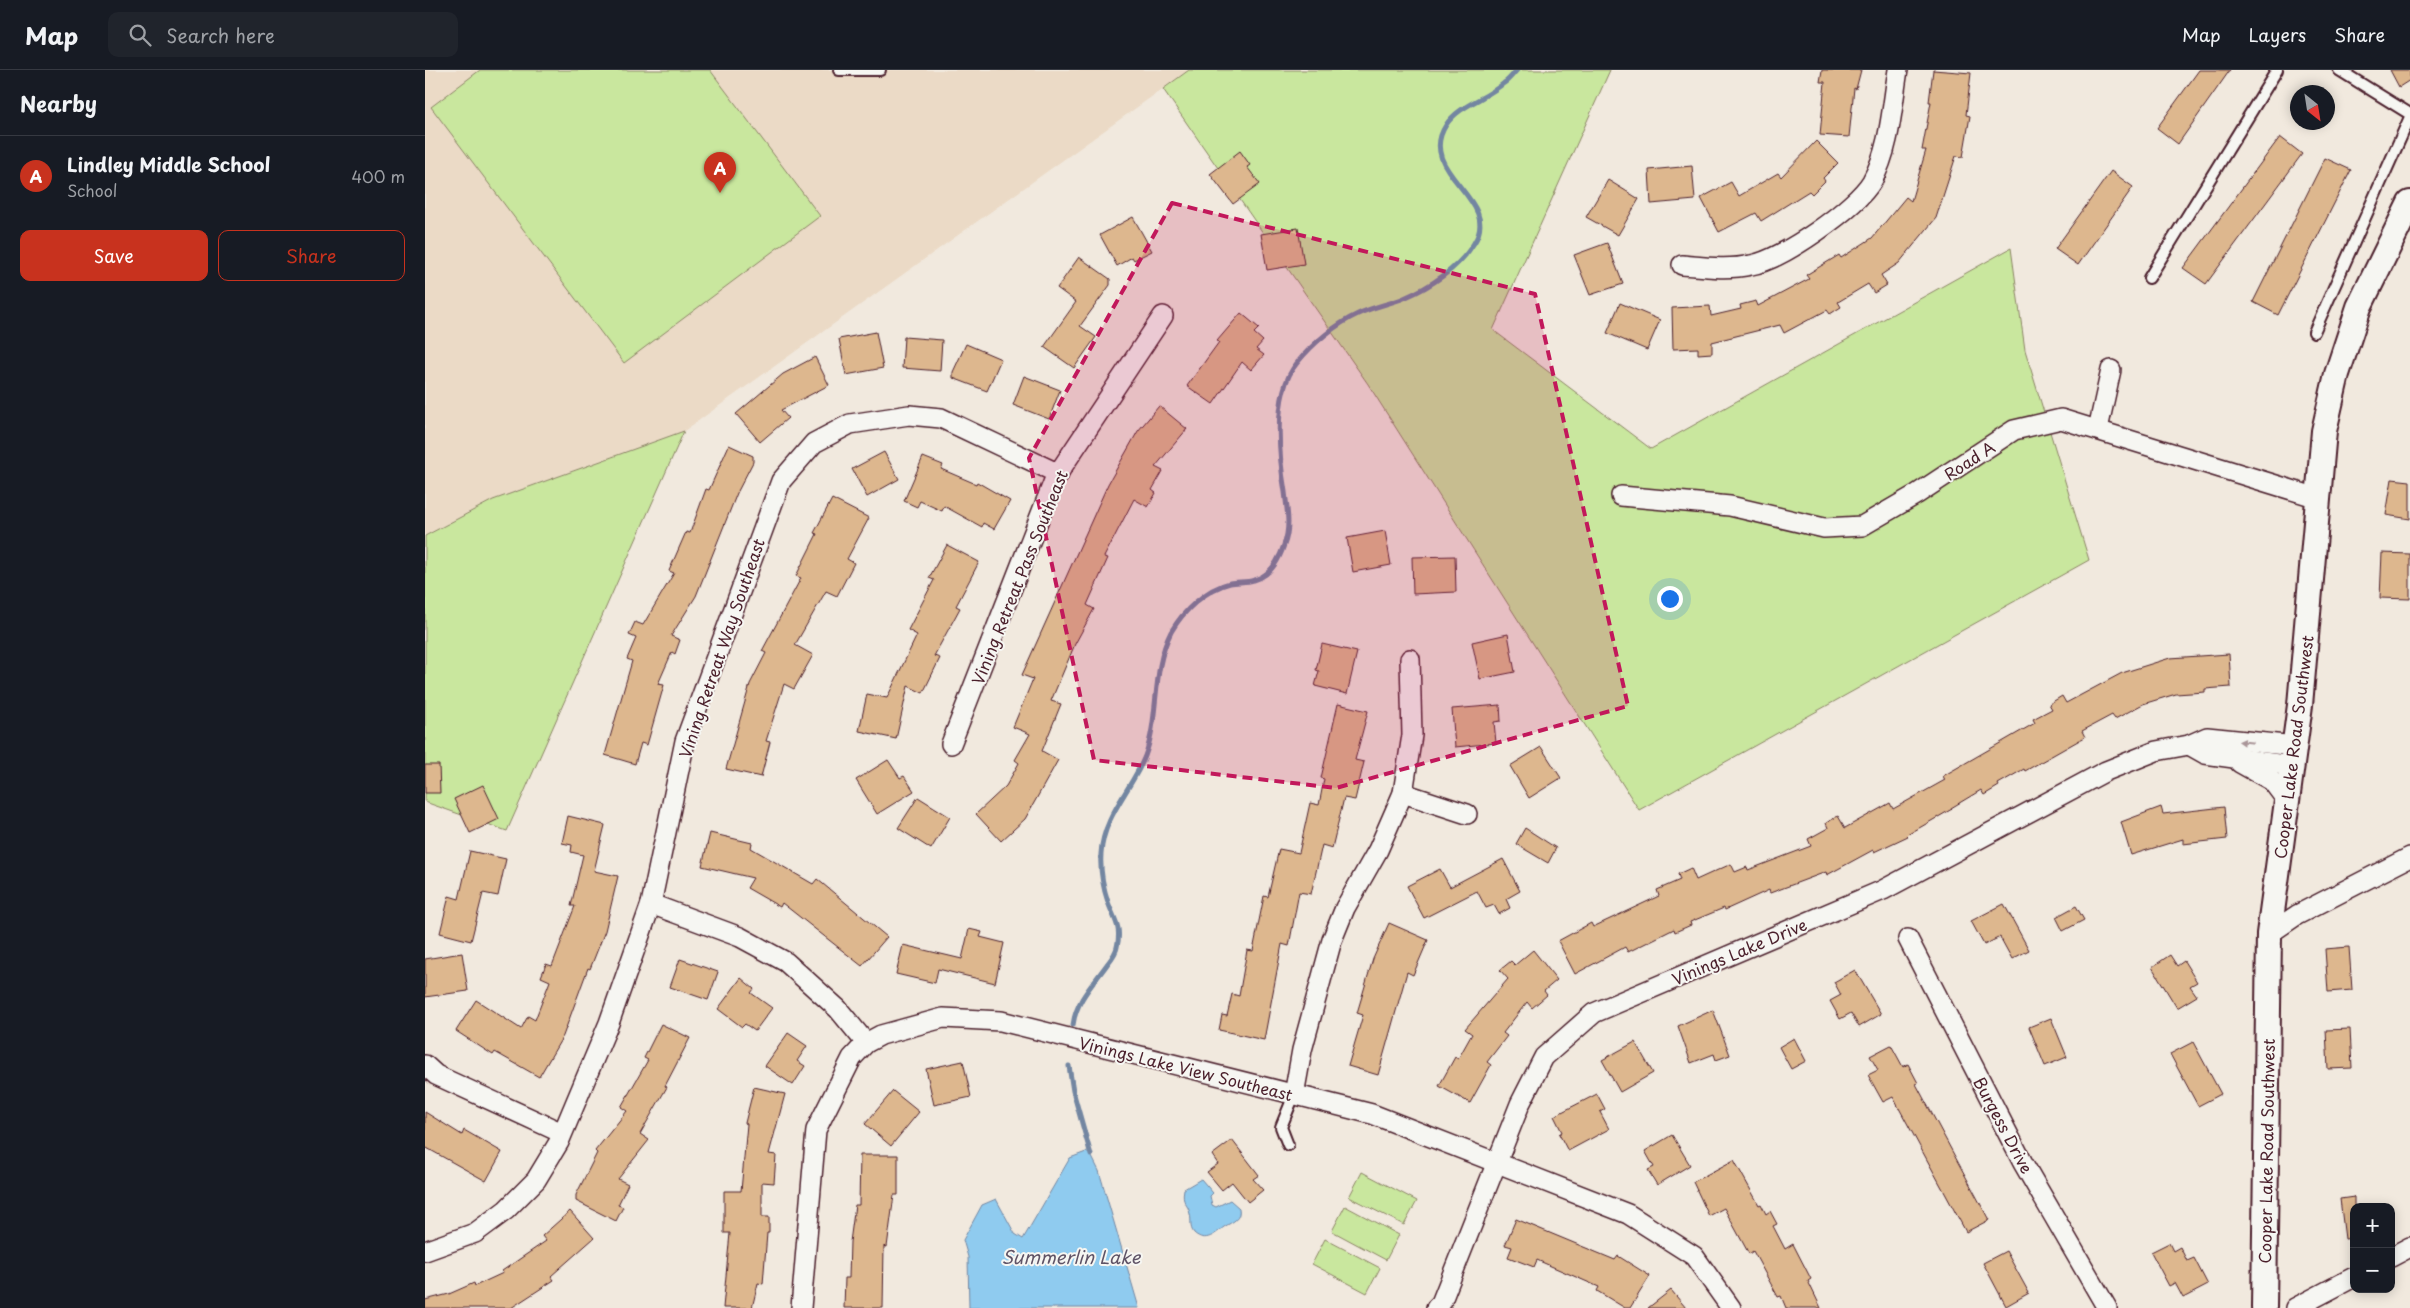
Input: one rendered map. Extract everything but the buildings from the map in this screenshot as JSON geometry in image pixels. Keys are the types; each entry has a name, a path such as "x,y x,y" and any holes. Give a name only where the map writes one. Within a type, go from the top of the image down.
{"street":[{"path":"1682,264 1713,268 1752,265 1779,253 1820,230 1860,196 1872,180 1885,147 1898,70"},
{"name":"Cooper Lake Road Southwest","path":"2264,1308 2269,934 2300,705 2324,431 2337,374 2359,307 2410,203"},
{"name":"Vining Retreat Pass Southeast","path":"951,744 1059,474 1163,316"},
{"path":"2098,429 2111,370"},
{"name":"Vining Retreat Way Southeast","path":"425,1252 475,1233 506,1210 536,1180 562,1133 609,1023 651,904 685,741 781,481 814,443 850,424 879,418 909,415 941,418 1059,474"},
{"name":"Road A","path":"1621,496 1730,506 1824,528 1862,526 1917,494 2015,430 2061,419 2318,498"},
{"path":"1294,1095 1302,1050 1332,940 1345,908 1378,850 1403,793 1411,735 1410,658"},
{"name":"Vinings Lake Drive","path":"1436,1308 1444,1294 1520,1104 1544,1058 1595,1013 1883,890 2105,771 2156,751 2189,745 2207,737 2293,756"},
{"path":"2189,745 2205,754 2230,758 2293,756"},
{"path":"2230,758 2271,781 2287,801"},
{"path":"1403,793 1467,814"},
{"path":"2269,934 2297,915 2410,857"},
{"path":"651,904 740,937 786,962 838,1010 866,1043"},
{"name":"Burgess Drive","path":"1908,939 2023,1163 2107,1308"},
{"name":"Vinings Lake View Southeast","path":"801,1308 816,1130 852,1058 866,1043 881,1035 943,1018 1001,1021 1372,1114 1628,1214 1694,1256 1731,1308"},
{"path":"425,1065 436,1074 562,1133"},
{"path":"2395,1255 2410,1247"},
{"path":"2295,1308 2350,1279"}],"lane":[{"path":"839,70 880,70"},
{"path":"2149,278 2277,70"},
{"path":"2314,332 2410,116 2339,70"},
{"path":"1288,1146 1281,1127 1294,1095"}],"highlighted area":[{"path":"1172,203 1535,294 1628,706 1336,788 1094,760 1029,458"}],"shaded area":[{"path":"425,70 1189,70 684,431 493,500 425,536"}],"green space":[{"path":"480,70 710,70 820,216 624,363 431,107"},
{"path":"1189,70 1610,70 1493,330 1651,449 2011,248 2025,350 2089,560 1639,810 1368,384 1163,89"},
{"path":"684,431 507,831 425,802 425,536 493,500"},
{"path":"1362,1172 1417,1201 1404,1225 1349,1197"},
{"path":"1345,1206 1399,1235 1386,1260 1332,1231"},
{"path":"1325,1239 1380,1268 1367,1293 1312,1264"}],"water":[{"name":"Summerlin Lake","path":"1086,1152 1091,1155 1099,1171 1139,1308 969,1308 968,1257 963,1240 982,1205 996,1199 1015,1234 1023,1239 1070,1158"},
{"path":"1201,1179 1213,1193 1210,1196 1212,1205 1216,1207 1230,1200 1239,1208 1239,1215 1236,1220 1207,1238 1198,1236 1192,1231 1191,1217 1183,1198 1184,1189"}],"waterway":[{"path":"1073,1025 1082,1000 1116,949 1119,934 1118,928 1106,896 1101,872 1103,840 1112,815 1139,768 1150,741 1161,662 1171,632 1182,616 1212,590 1230,583 1251,581 1265,575 1277,562 1284,545 1288,518 1279,425 1284,391 1289,376 1303,356 1333,329 1369,309 1404,298 1424,288 1443,276 1468,252 1474,243 1480,227 1477,213 1470,199 1449,172 1441,158 1439,142 1451,118 1465,107 1497,89 1517,70"},
{"path":"1069,1066 1073,1091 1091,1155"}],"place":[{"name":"Lindley Middle School","path":"720,193"}]}
